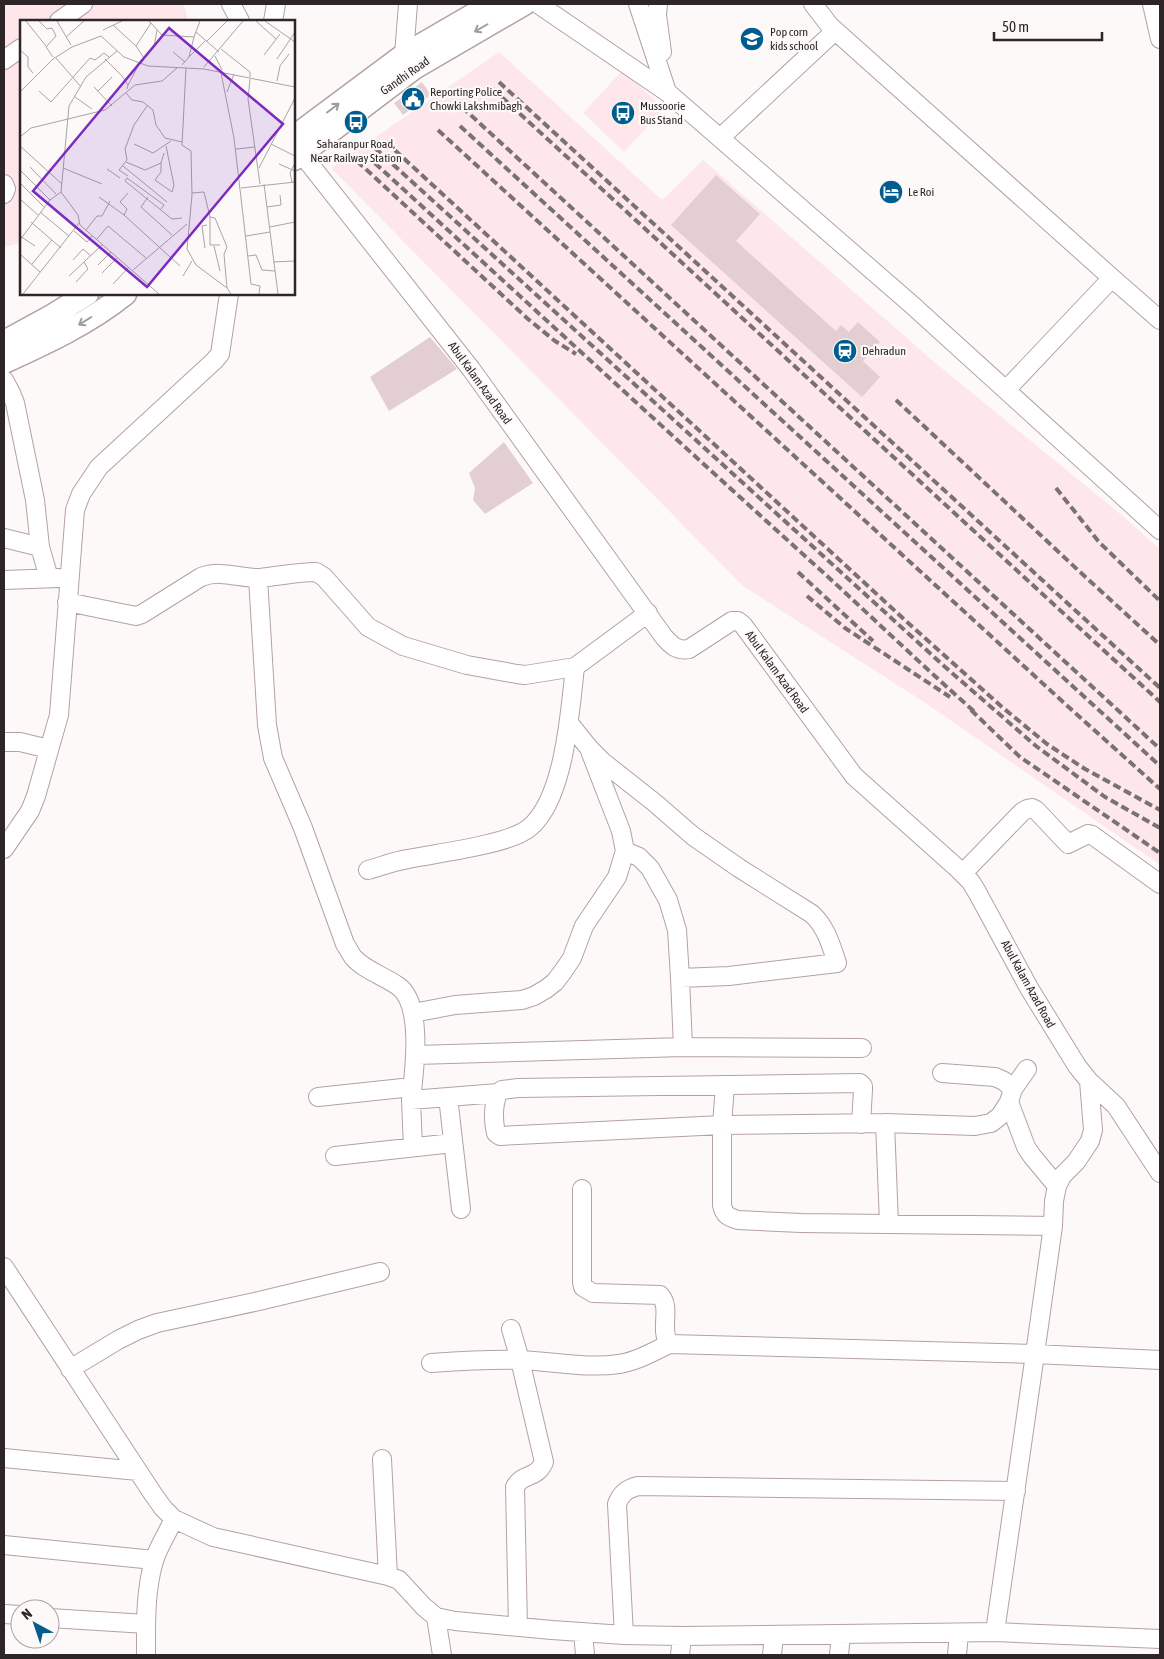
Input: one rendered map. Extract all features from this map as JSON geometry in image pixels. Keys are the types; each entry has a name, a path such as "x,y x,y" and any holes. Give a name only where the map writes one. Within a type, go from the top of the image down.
{"main road":[{"name":"Gandhi Road","path":"296,150 404,55 492,4"},
{"name":"Gandhi Road","path":"296,150 414,68 524,4"},
{"path":"4,344 85,295"},
{"path":"4,344 61,336 113,304 124,295"}],"street":[{"path":"59,20 83,4"},
{"path":"231,4 239,20"},
{"path":"273,20 276,4"},
{"path":"404,55 408,4"},
{"path":"538,4 667,92 911,304 1160,530"},
{"path":"638,4 667,92"},
{"path":"658,4 657,15 667,92"},
{"path":"813,4 835,31 1160,320"},
{"path":"1152,4 1160,39"},
{"path":"720,138 835,31"},
{"path":"4,60 20,49"},
{"name":"Abul Kalam Azad Road","path":"296,150 471,369 673,647 681,650 689,649 732,621 738,621 743,624 854,776 963,873 978,892 1041,1010 1077,1066 1089,1081 1116,1106 1160,1173"},
{"path":"4,184 6,189 4,194"},
{"path":"1006,390 1112,278"},
{"path":"4,849 30,811 59,715 75,510 81,494 99,467 220,354 229,295"},
{"path":"4,380 15,403 35,500 40,547 49,578"},
{"path":"4,538 40,547"},
{"path":"68,602 136,616 209,574 218,573 258,578 316,572 324,577 368,627 403,646 468,665 525,675 575,667 648,613"},
{"path":"4,580 69,578"},
{"path":"258,578 266,725 273,758 303,828 345,944 353,957 361,964 403,990 408,997 412,1013 416,1054 412,1094 413,1147"},
{"path":"368,870 405,859 491,843 520,833 530,827 550,801 568,737 575,667"},
{"path":"569,722 589,748 615,772 693,836 820,921 837,964 729,976 680,978"},
{"path":"4,742 20,742 49,749"},
{"path":"412,1013 456,1005 522,1000 534,996 550,986 564,970 572,958 584,926 617,877 625,851 620,831 589,748"},
{"path":"963,873 1022,812 1032,808 1068,844 1088,834 1092,835 1160,884"},
{"path":"625,851 640,857 650,868 668,900 677,930 683,1047"},
{"path":"416,1054 683,1047 862,1048"},
{"path":"498,1093 494,1107 495,1130 500,1136 722,1125 885,1124 974,1126 992,1123 1000,1116 1027,1068"},
{"path":"942,1073 994,1077 1004,1081 1011,1096 1026,1147 1056,1186"},
{"path":"995,1632 1035,1354 1056,1186 1062,1176 1085,1150 1090,1140 1093,1130 1089,1081"},
{"path":"318,1097 412,1094 448,1097 498,1093 508,1088 533,1087 860,1083 863,1090 861,1124"},
{"path":"725,1085 722,1125 722,1204 723,1212 728,1217 738,1220 801,1223 1052,1226"},
{"path":"448,1097 461,1209"},
{"path":"885,1124 889,1224"},
{"path":"335,1156 453,1143"},
{"path":"582,1189 583,1288 593,1293 660,1294 665,1305 665,1332 669,1344"},
{"path":"4,1267 138,1471 163,1508 174,1519 213,1537 399,1580 436,1617 454,1622 624,1635 995,1632 1160,1639"},
{"path":"70,1369 131,1333 157,1323 380,1272"},
{"path":"511,1329 544,1462 536,1474 523,1478 515,1487 518,1627"},
{"path":"430,1362 520,1360 566,1364 617,1364 638,1359 669,1344 1035,1354 1160,1360"},
{"path":"4,1458 138,1471"},
{"path":"382,1459 388,1576"},
{"path":"624,1635 617,1504 620,1496 629,1488 638,1486 1016,1491"},
{"path":"146,1655 146,1624 150,1579 154,1560 174,1519"},
{"path":"4,1545 154,1560"},
{"path":"436,1617 442,1655"},
{"path":"60,1619 146,1624"},
{"path":"583,1632 585,1655"},
{"path":"957,1655 959,1633"},
{"path":"839,1655 841,1634"},
{"path":"772,1655 774,1635"},
{"path":"680,1655 682,1636"}],"shaded area":[{"path":"4,4 184,4 188,20 20,20 20,243 4,247"},
{"path":"499,52 662,200 703,160 933,361 1124,517 1160,549 1160,865 924,702 743,586 331,168"},
{"path":"623,70 664,109 624,152 583,113"}],"building":[{"path":"422,82 431,95 403,115 394,103"},
{"path":"716,175 760,214 736,241 836,331 841,325 849,332 858,322 880,342 863,361 880,377 862,397 671,225"},
{"path":"430,337 457,369 389,411 370,377"},
{"path":"504,442 533,483 485,514 473,500 475,488 469,473"}],"railway":[{"path":"499,82 1160,688"},
{"path":"493,89 1160,702"},
{"path":"462,107 1160,749"},
{"path":"460,126 1160,766"},
{"path":"438,130 1160,789"},
{"path":"386,142 907,622 1002,707 1047,744 1085,769 1160,810"},
{"path":"375,148 944,666 1036,746 1105,797 1160,828"},
{"path":"366,155 976,713"},
{"path":"357,161 528,319 555,341 576,354"},
{"path":"896,400 1160,645"},
{"path":"1056,488 1099,542 1160,601"},
{"path":"798,572 873,641"},
{"path":"807,596 845,628 950,697"},
{"path":"971,710 1020,757 1160,853"}],"place":[{"name":"Pop corn kids school","path":"752,39"},
{"name":"Reporting Police Chowki Lakshmibagh","path":"413,99"},
{"name":"Mussoorie Bus Stand","path":"623,113"},
{"name":"Saharanpur Road, Near Railway Station","path":"356,122"},
{"name":"Le Roi","path":"891,192"},
{"name":"Dehradun","path":"845,351"}]}
